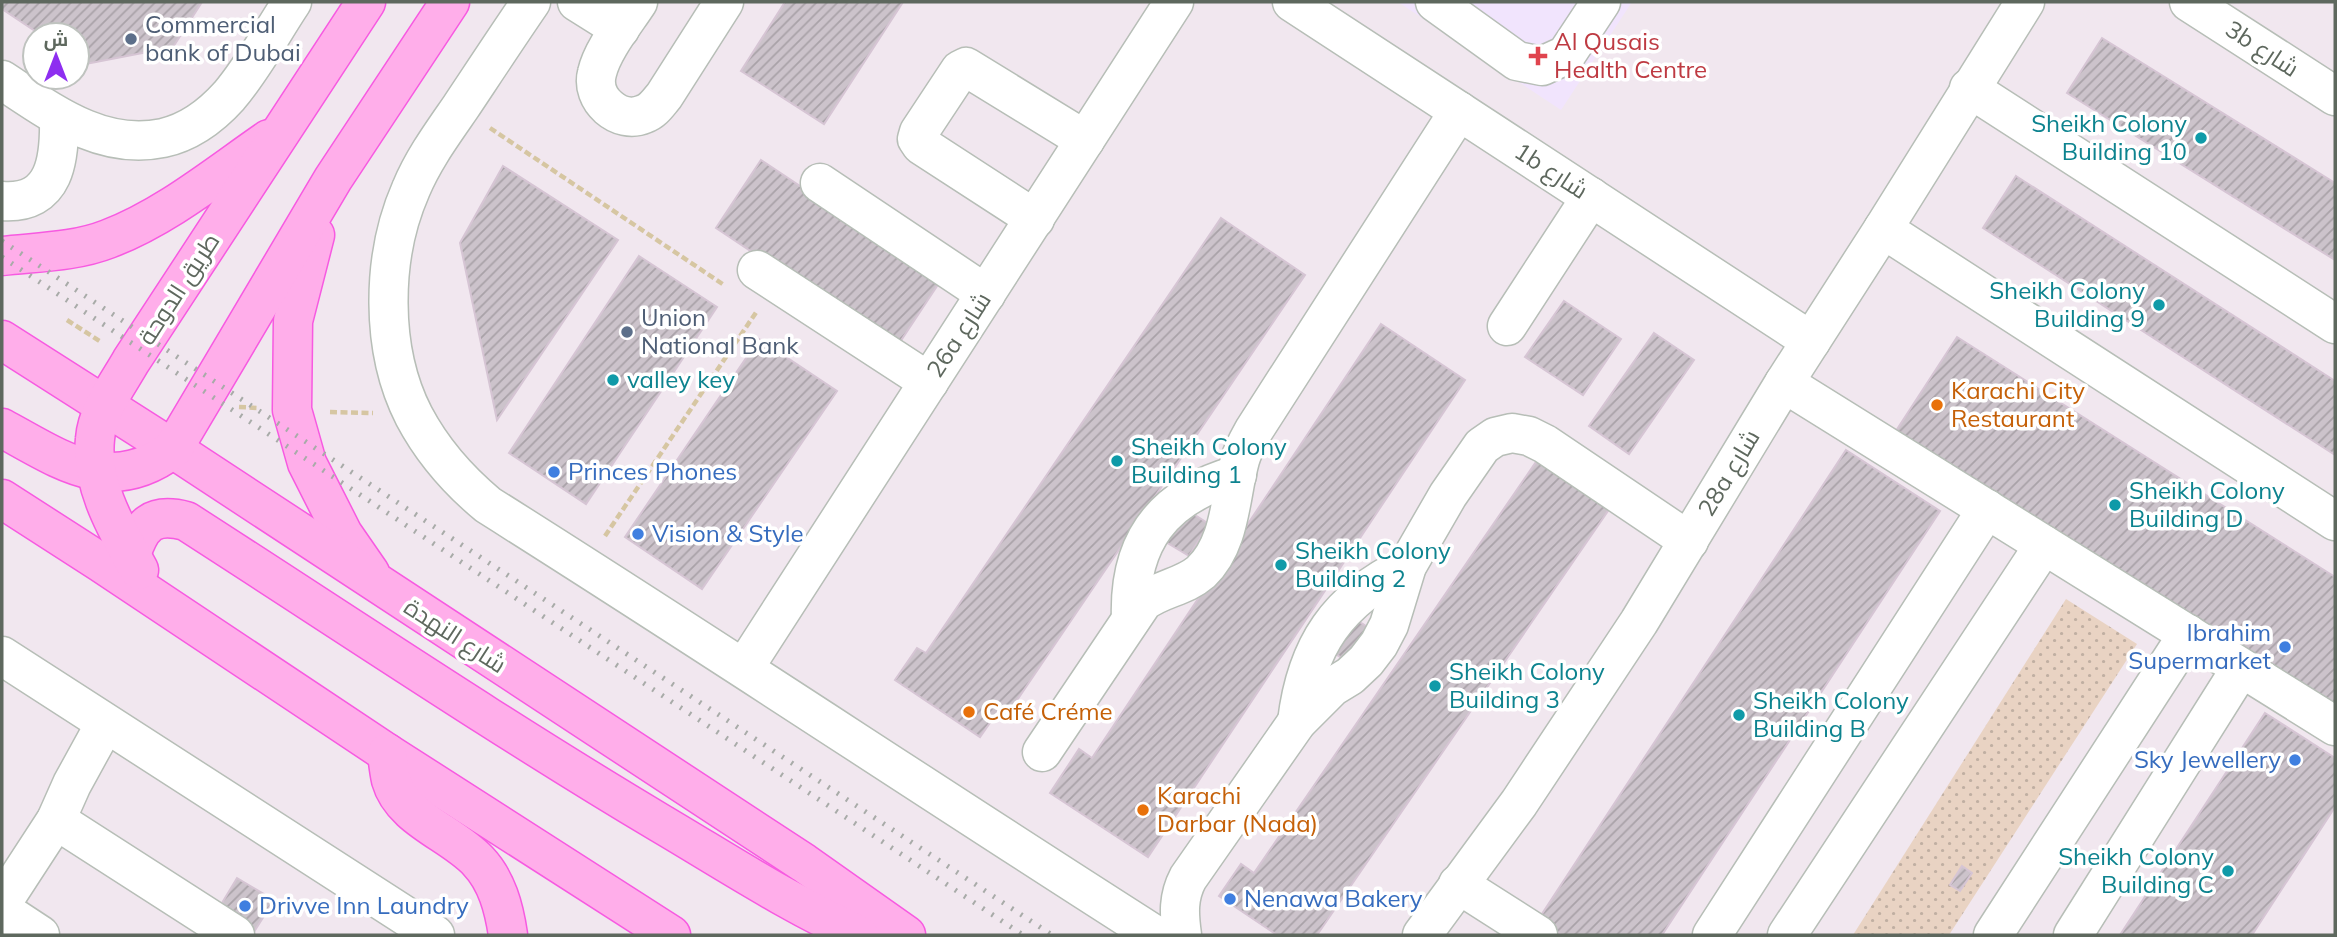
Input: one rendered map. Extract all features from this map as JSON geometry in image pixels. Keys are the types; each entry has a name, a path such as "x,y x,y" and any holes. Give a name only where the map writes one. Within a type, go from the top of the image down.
{"main road":[{"name":"طريق الدوحة","path":"152,596 110,513 96,471 95,437 106,406 131,361 366,2"},
{"path":"2,428 75,467 96,471 137,469 157,461 173,449 333,179 450,2"},
{"path":"2,256 65,250 106,240 135,227 285,128"},
{"path":"333,179 309,255 293,321 292,410 307,463 344,534 379,586"},
{"name":"شارع النهدة","path":"2,340 815,870 906,935"},
{"path":"2,499 387,753 671,935"},
{"path":"131,555 142,529 153,520 170,517 186,521 581,776 786,897 859,935"},
{"path":"387,753 391,782 400,798 426,822 478,861 490,878 500,897 508,935"}],"street":[{"path":"2,80 59,117 104,137 128,141 175,135 196,125 215,111 231,94 292,2"},
{"path":"531,2 426,158 398,223 388,293 390,329 400,381 413,414 426,437 444,463 465,486 488,505 1155,935"},
{"path":"577,2 629,16 596,74 596,89 603,102 614,112 628,117 643,115 653,109 664,96 724,2"},
{"name":"26a شارع","path":"744,668 1174,2"},
{"name":"1b شارع","path":"1292,2 1811,341"},
{"path":"1435,2 1517,61 1529,65 1542,65 1566,55 1601,2"},
{"name":"28a شارع","path":"1422,935 1539,775 1639,622 1784,383 2025,2"},
{"name":"3b شارع","path":"2189,2 2335,96"},
{"path":"1035,219 921,145 917,139 919,132 960,70 966,67 1086,140"},
{"path":"1969,88 2335,324"},
{"path":"1042,752 1143,602 1152,595 1188,581 1212,559 1228,518 1240,457 1254,430 1459,111"},
{"path":"2,201 28,198 43,188 53,175 58,159 59,117"},
{"path":"825,176 991,286"},
{"path":"1507,326 1591,197"},
{"path":"1883,229 2335,521"},
{"path":"748,286 926,387"},
{"path":"1784,383 2335,726"},
{"path":"1182,935 1179,906 1183,887 1297,722 1332,687 1366,662 1379,644 1389,625 1407,565 1448,495 1482,446 1495,437 1512,433 1529,436 1689,541"},
{"path":"1131,619 1130,591 1136,563 1147,537 1163,515 1185,496 1209,483 1237,475"},
{"path":"1712,935 1987,509"},
{"path":"1787,935 2044,545"},
{"path":"1297,722 1300,693 1308,666 1337,616 1358,595 1381,578 1407,565"},
{"path":"1993,935 2188,635"},
{"path":"2,656 435,935"},
{"path":"2073,935 2241,668"},
{"path":"2,903 62,824 72,784 115,731"},
{"path":"62,824 235,935"},
{"path":"1458,884 1538,935"},
{"path":"2,910 40,935"}],"path":[{"path":"460,107 748,286 585,566"}],"shaded area":[{"name":"Al Qusais Health Centre","path":"1398,2 1632,2 1561,110"},
{"path":"2066,599 2137,644 1949,935 1853,935"}],"building":[{"path":"2,2 202,2 173,47 91,63 91,21 21,22 2,9"},
{"path":"785,2 903,2 824,124 741,71"},
{"name":"Sheikh Colony Building 10","path":"2102,38 2335,183 2335,260 2067,93"},
{"path":"761,160 941,280 896,348 716,228"},
{"path":"503,166 618,240 497,420 460,243"},
{"name":"Sheikh Colony Building 9","path":"2016,176 2335,381 2335,455 1983,228"},
{"name":"Sheikh Colony Building 1","path":"1221,218 1305,275 1009,712 1001,707 980,737 895,680 917,648 926,653"},
{"name":"valley key","path":"639,256 717,307 586,504 509,453"},
{"path":"1564,301 1621,339 1583,395 1525,357"},
{"name":"Sheikh Colony Building 2","path":"1381,324 1465,380 1148,857 1050,793 1079,749 1092,758"},
{"path":"1654,333 1694,360 1629,454 1589,426"},
{"name":"Sheikh Colony Building D","path":"1957,337 2335,577 2335,713 1894,434"},
{"path":"759,339 837,391 702,589 625,537"},
{"name":"Sheikh Colony Building B","path":"1846,450 1940,511 1662,935 1562,935 1538,920"},
{"name":"Sheikh Colony Building 3","path":"1538,459 1610,508 1317,935 1277,935 1219,896 1241,864 1254,873"},
{"path":"1184,508 1209,524 1189,556 1164,541"},
{"path":"1350,616 1379,634 1357,668 1328,649"},
{"name":"Sheikh Colony Building C","path":"2265,713 2335,758 2335,807 2252,935 2120,935"},
{"path":"1962,866 1972,873 1960,891 1950,885"},
{"name":"Drivve Inn Laundry","path":"237,878 274,900 252,935 216,913"}],"railway":[{"path":"2,241 1052,935"},
{"path":"2,257 1023,935"}],"place":[{"name":"Commercial bank of Dubai","path":"131,39"},
{"name":"Al Qusais Health Centre","path":"1538,56"},
{"name":"Sheikh Colony Building 10","path":"2201,138"},
{"name":"Sheikh Colony Building 9","path":"2159,305"},
{"name":"Union National Bank","path":"627,332"},
{"name":"valley key","path":"613,380"},
{"name":"Karachi City Restaurant","path":"1937,405"},
{"name":"Sheikh Colony Building 1","path":"1117,461"},
{"name":"Princes Phones","path":"554,472"},
{"name":"Sheikh Colony Building D","path":"2115,505"},
{"name":"Vision & Style","path":"638,534"},
{"name":"Sheikh Colony Building 2","path":"1281,565"},
{"name":"Ibrahim Supermarket","path":"2285,647"},
{"name":"Sheikh Colony Building 3","path":"1435,686"},
{"name":"Café Créme","path":"969,712"},
{"name":"Sheikh Colony Building B","path":"1739,715"},
{"name":"Sky Jewellery","path":"2295,760"},
{"name":"Karachi Darbar (Nada)","path":"1143,810"},
{"name":"Sheikh Colony Building C","path":"2228,871"},
{"name":"Nenawa Bakery","path":"1230,899"},
{"name":"Drivve Inn Laundry","path":"245,906"}]}
